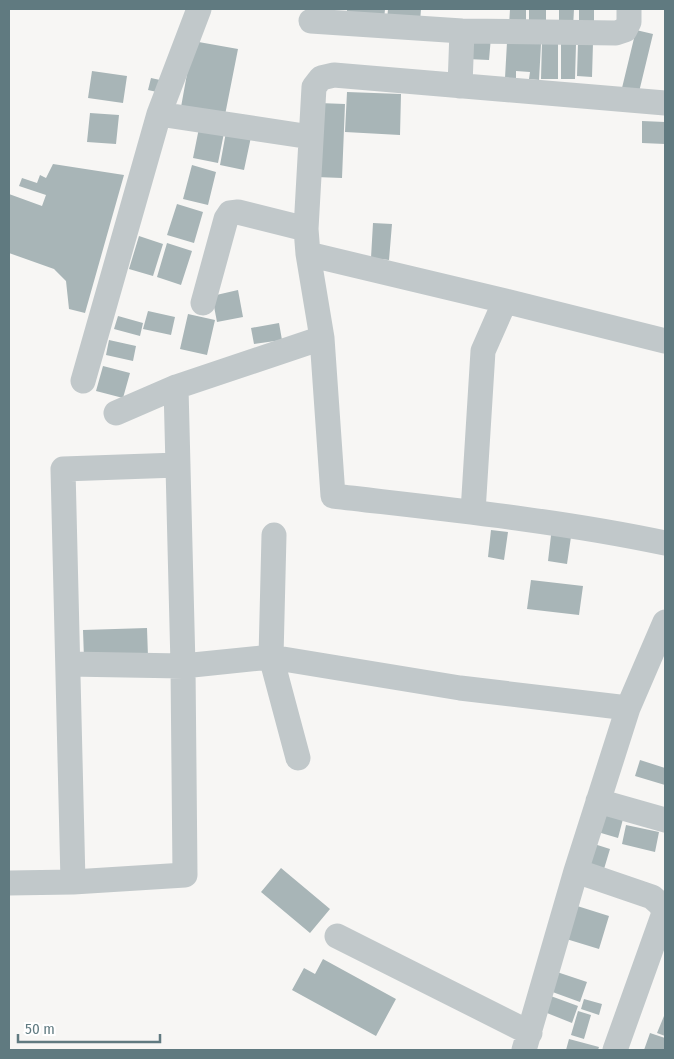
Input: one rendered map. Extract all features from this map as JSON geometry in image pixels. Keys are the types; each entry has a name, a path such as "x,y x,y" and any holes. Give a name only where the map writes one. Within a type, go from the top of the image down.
{"street":[{"path":"83,381 159,114 199,9"},
{"path":"311,21 462,31 616,33 625,30 629,22 629,9"},
{"path":"460,86 462,31"},
{"path":"665,102 334,74 321,78 314,86 306,228 308,254 322,338 333,496 473,512 608,531 665,543"},
{"path":"159,114 311,137"},
{"path":"203,303 226,219 230,213 238,212 306,228"},
{"path":"308,254 665,341"},
{"path":"473,512 483,351 505,301"},
{"path":"116,413 176,387 322,338"},
{"path":"9,883 73,882 184,875 183,666 176,387"},
{"path":"73,882 63,470 178,465"},
{"path":"274,535 271,658 298,758"},
{"path":"337,936 527,1041 576,871 628,708 665,622"},
{"path":"68,664 183,666 271,658 460,688 628,708"},
{"path":"598,801 665,820"},
{"path":"576,871 652,897 660,904 664,913 615,1050"}],"building":[{"path":"347,9 385,9 384,20 347,18"},
{"path":"388,9 421,9 420,22 387,20"},
{"path":"510,9 526,9 526,26 509,26"},
{"path":"529,9 546,9 546,23 529,22"},
{"path":"559,9 574,9 573,28 559,27"},
{"path":"579,9 594,9 594,27 579,27"},
{"path":"636,30 653,34 639,92 622,88"},
{"path":"469,36 491,37 489,60 467,59"},
{"path":"193,41 238,49 225,115 181,107"},
{"path":"507,42 541,44 539,80 529,79 530,72 516,71 516,79 505,78"},
{"path":"542,42 558,43 558,79 541,79"},
{"path":"561,43 576,44 575,79 561,79"},
{"path":"578,43 593,43 592,77 577,76"},
{"path":"92,71 127,76 123,103 88,98"},
{"path":"151,78 160,80 157,92 148,90"},
{"path":"347,92 401,94 400,135 345,132"},
{"path":"319,103 345,104 342,178 316,177"},
{"path":"90,113 119,115 116,144 87,142"},
{"path":"642,121 665,122 665,144 642,143"},
{"path":"200,123 225,128 218,163 193,158"},
{"path":"226,132 251,137 244,170 220,165"},
{"path":"53,164 124,175 85,313 69,309 66,281 54,269 9,253 9,194 42,206 46,195 19,186 22,178 37,183 40,175 46,178"},
{"path":"192,165 216,172 208,205 183,199"},
{"path":"177,204 203,212 194,243 167,235"},
{"path":"373,223 392,224 389,260 371,258"},
{"path":"139,236 163,244 153,276 129,269"},
{"path":"167,243 192,251 181,285 157,277"},
{"path":"238,290 243,317 217,322 212,296"},
{"path":"148,311 175,317 171,335 143,329"},
{"path":"188,314 215,320 207,355 180,349"},
{"path":"118,316 143,323 140,336 114,329"},
{"path":"279,323 282,340 254,344 251,328"},
{"path":"109,340 136,346 133,361 106,355"},
{"path":"103,366 130,373 123,398 96,391"},
{"path":"552,527 572,530 567,564 548,561"},
{"path":"491,530 508,532 504,560 488,557"},
{"path":"531,580 583,586 579,615 527,609"},
{"path":"147,628 148,657 84,659 83,630"},
{"path":"640,760 665,768 665,785 635,776"},
{"path":"597,811 623,819 618,838 591,830"},
{"path":"626,825 659,832 655,852 622,844"},
{"path":"591,843 610,849 604,869 585,863"},
{"path":"281,868 330,909 310,933 261,892"},
{"path":"574,905 609,916 599,949 563,938"},
{"path":"323,959 396,999 376,1036 292,990 304,968 315,974"},
{"path":"554,971 587,982 580,1002 547,990"},
{"path":"548,995 578,1006 572,1023 542,1011"},
{"path":"584,999 602,1004 599,1015 581,1009"},
{"path":"578,1011 591,1015 584,1039 571,1035"},
{"path":"665,1016 665,1036 657,1033"},
{"path":"650,1033 665,1038 665,1050 644,1050"},
{"path":"569,1039 599,1047 598,1050 566,1050"}]}
